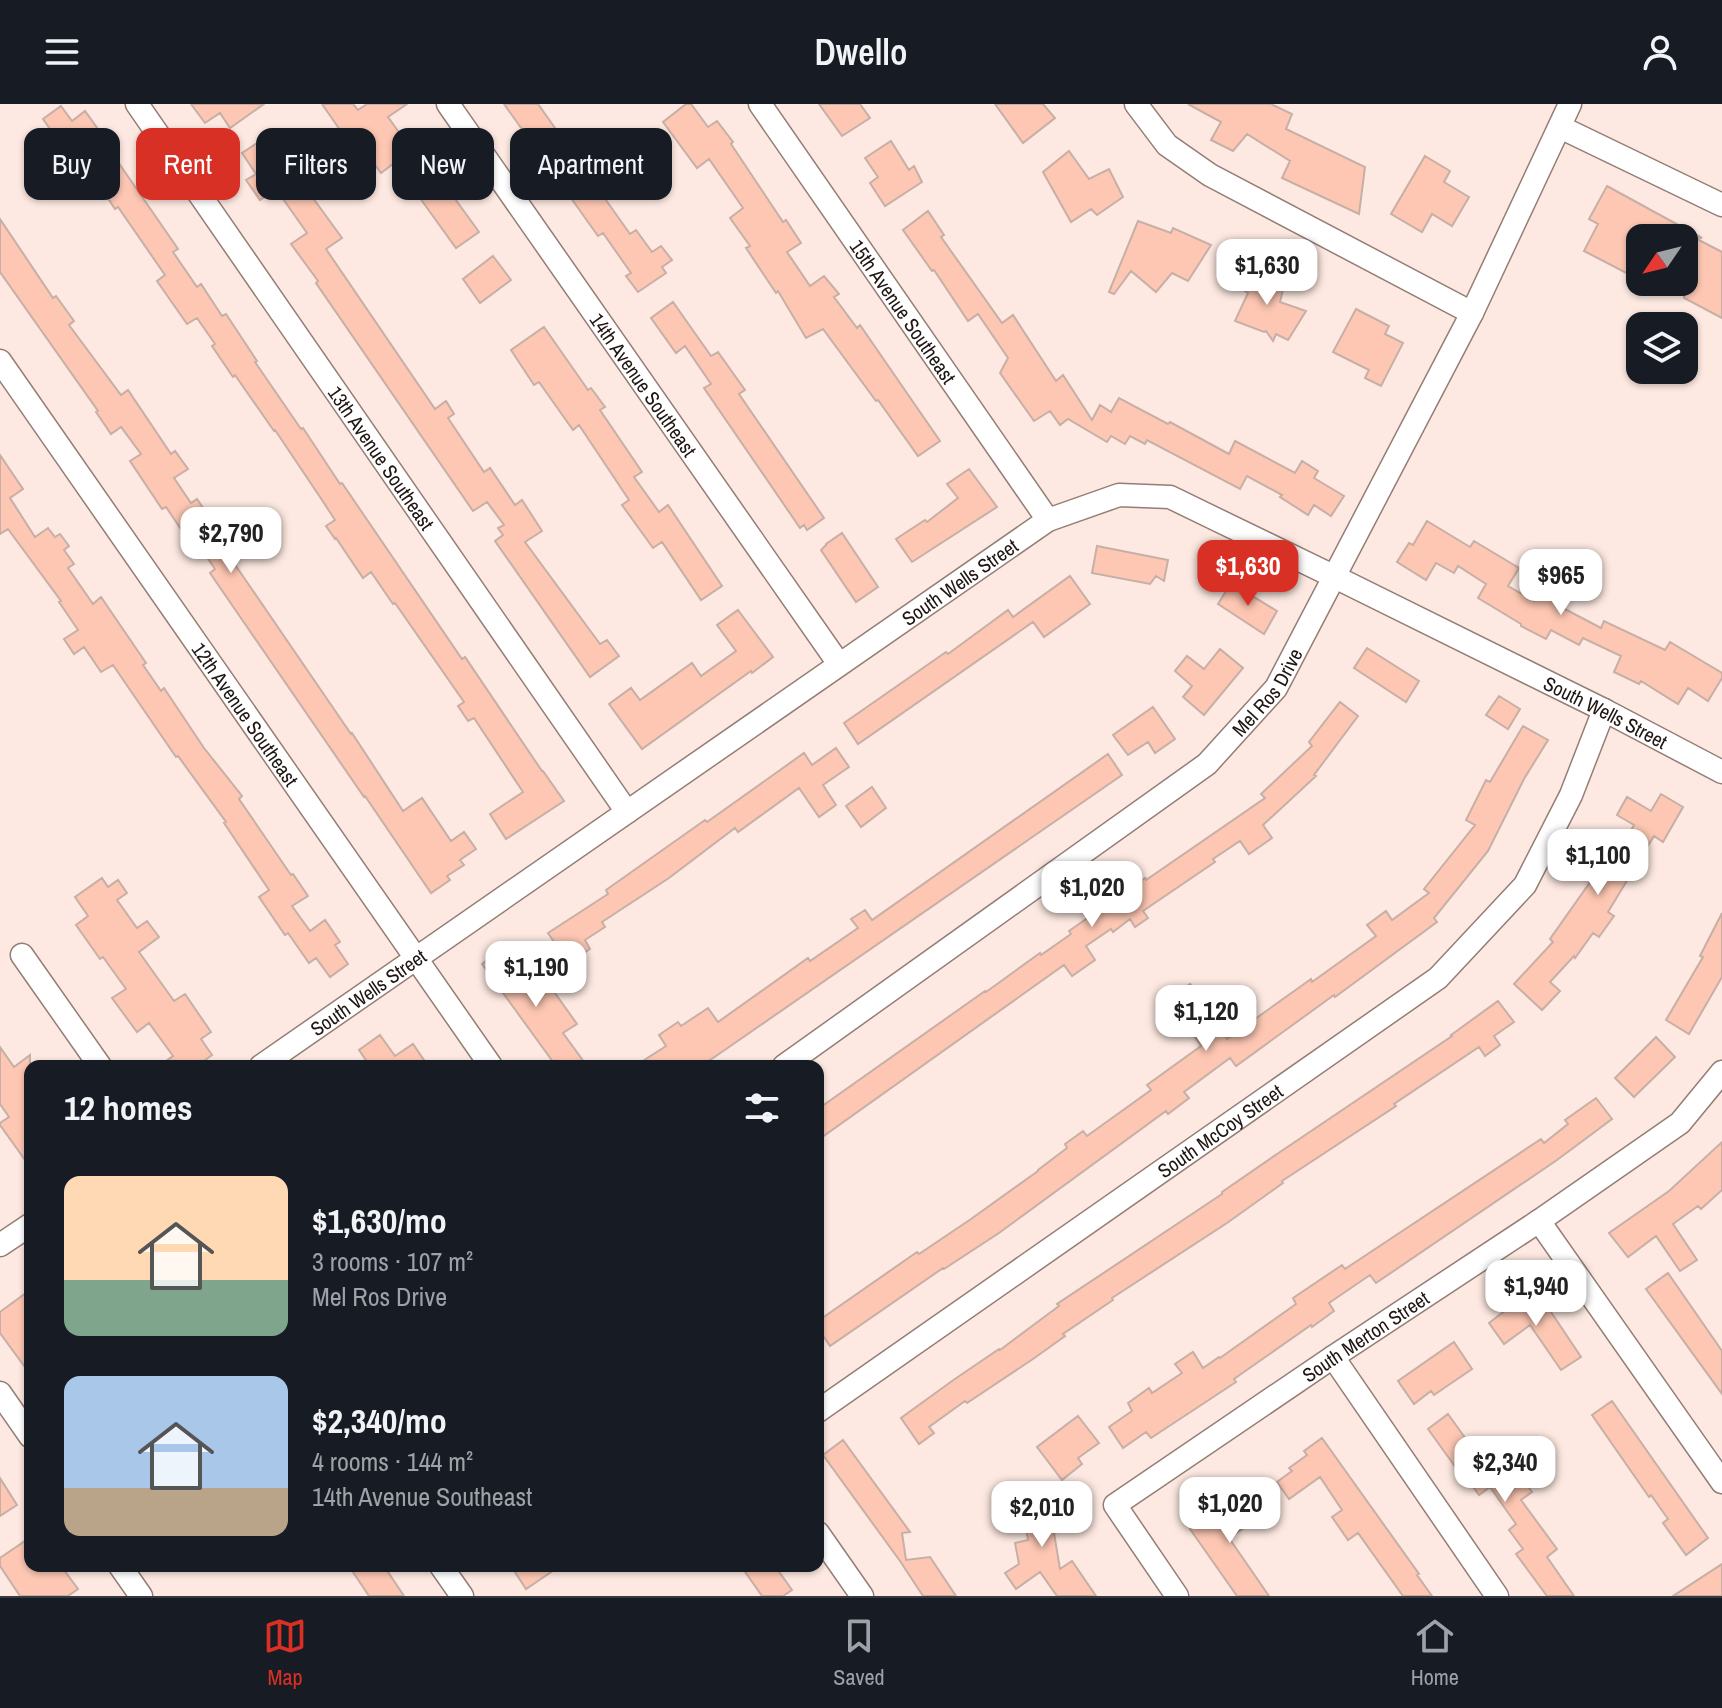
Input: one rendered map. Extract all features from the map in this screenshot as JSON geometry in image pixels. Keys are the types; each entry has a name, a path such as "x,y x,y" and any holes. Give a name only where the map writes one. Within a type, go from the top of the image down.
{"street":[{"name":"13th Avenue Southeast","path":"137,104 627,812"},
{"name":"14th Avenue Southeast","path":"448,104 839,664"},
{"name":"15th Avenue Southeast","path":"760,104 1048,520"},
{"path":"1136,104 1167,145 1210,175 1472,313"},
{"name":"Mel Ros Drive","path":"792,1060 1207,764 1276,688 1472,313 1570,104"},
{"path":"1560,127 1722,205"},
{"name":"12th Avenue Southeast","path":"0,361 487,1060"},
{"name":"South Wells Street","path":"270,1060 1048,520 1119,495 1170,497 1604,710 1722,772"},
{"name":"South McCoy Street","path":"824,1407 1438,978 1525,885 1571,795 1604,710"},
{"path":"22,955 96,1060"},
{"name":"South Merton Street","path":"1177,1596 1115,1505 1680,1123 1722,1072"},
{"path":"1539,1221 1722,1482"},
{"path":"0,1245 24,1229"},
{"path":"1333,1357 1497,1596"},
{"path":"0,1393 24,1427"},
{"path":"824,1542 862,1596"},
{"path":"124,1572 139,1595"},
{"path":"445,1572 462,1596"}],"building":[{"path":"191,104 264,104 230,128 220,113 205,123"},
{"path":"322,104 353,104 358,110 367,104 407,104 388,117 396,128 392,128 392,165 381,173 376,166 376,128 339,128"},
{"path":"504,104 538,104 555,128 521,128"},
{"path":"686,104 691,104 708,127 717,121 783,222 786,220 801,243 787,252 810,286 824,276 839,294 834,297 857,328 860,325 940,441 918,456 823,329 806,338 778,291 776,293 746,248 750,246 730,218 743,208 709,159 697,168 672,134 672,128 667,128 663,122"},
{"path":"819,104 860,104 870,118 842,136"},
{"path":"995,104 1043,104 1055,118 1023,143"},
{"path":"1188,104 1271,104 1292,114 1286,129 1365,167 1359,214 1282,178 1290,161 1247,134 1233,151 1211,140 1221,122"},
{"path":"61,106 72,121 85,111 97,128 49,128 43,119"},
{"path":"891,141 909,170 914,166 922,182 885,206 870,183 878,177 865,158"},
{"path":"256,144 256,174 242,153"},
{"path":"1069,151 1089,179 1109,169 1123,197 1097,215 1091,209 1071,222 1043,172"},
{"path":"1425,156 1450,171 1444,182 1469,197 1452,226 1432,214 1422,232 1391,214"},
{"path":"120,165 136,188 136,200 144,200 178,249 173,252 197,287 201,284 222,316 226,314 301,429 564,801 506,839 490,814 523,792 474,718 468,721 458,706 464,702 395,603 371,572 363,578 335,539 326,526 335,520 320,497 275,430 235,375 233,377 197,318 187,324 157,281 165,275 118,207 115,209 109,200 120,200"},
{"path":"256,174 256,194 246,180"},
{"path":"1607,186 1676,224 1626,224 1626,273 1584,251 1598,224 1589,219"},
{"path":"284,200 314,200 342,238 326,249 435,409 446,401 454,414 448,418 484,472 490,468 515,505 522,500 542,531 525,542 600,644 607,640 619,656 590,677 495,541 503,535 498,528 504,525 487,502 473,511 291,244 307,233"},
{"path":"421,200 456,200 479,232 456,248"},
{"path":"572,200 606,200 630,234 636,230 652,252 661,246 672,260 662,267 666,273 638,292 626,276 631,273 603,233 598,236"},
{"path":"928,211 944,235 941,237 1002,323 1013,315 1056,381 1063,375 1092,420 1100,405 1111,412 1119,398 1229,454 1235,441 1295,473 1302,461 1318,471 1314,478 1344,496 1331,516 1314,505 1308,515 1280,497 1282,495 1247,476 1240,489 1147,440 1145,444 1130,436 1125,444 1111,436 1107,442 1068,419 1060,425 1050,411 1034,421 1000,373 1008,358 978,314 968,321 903,230"},
{"path":"0,219 53,298 56,296 74,321 69,325 121,395 128,390 171,454 175,451 188,469 174,478 191,503 197,499 230,548 225,550 403,811 422,798 451,841 464,832 476,849 460,860 464,865 447,876 450,880 431,893 210,573 215,569 198,544 193,547 166,507 162,509 130,461 141,454 121,427 111,434 0,272"},
{"path":"1138,221 1171,233 1173,228 1211,245 1188,281 1172,273 1156,292 1131,271 1114,294 1109,292"},
{"path":"1698,240 1722,252 1722,318 1684,298 1698,296"},
{"path":"493,256 511,280 480,303 463,279"},
{"path":"1257,268 1284,285 1280,302 1306,311 1288,340 1276,334 1273,341 1266,331 1235,321 1248,293 1237,286"},
{"path":"673,302 711,356 718,352 745,390 739,394 824,518 807,530 804,525 800,528 704,388 711,384 685,346 676,353 651,318"},
{"path":"1356,309 1389,326 1385,334 1403,343 1381,386 1365,378 1369,370 1333,352"},
{"path":"544,327 588,390 591,388 605,407 600,410 642,472 634,477 659,512 668,505 722,586 701,600 662,542 653,548 622,505 629,500 579,425 573,430 539,382 534,385 511,350"},
{"path":"0,455 23,489 10,498 35,537 48,528 55,537 60,534 69,546 64,550 74,564 68,568 93,604 101,597 146,663 143,665 161,691 164,688 204,748 242,796 239,799 308,896 292,906 310,931 325,920 340,942 335,945 348,964 330,977 316,958 309,963 288,933 285,935 259,897 269,890 226,822 176,757 113,665 101,672 84,647 74,654 64,639 78,630 61,601 8,529 0,534"},
{"path":"969,469 997,507 912,562 896,539 925,520 927,522 958,498 947,484"},
{"path":"1427,521 1470,547 1474,541 1519,568 1508,586 1534,601 1540,589 1564,602 1561,607 1601,628 1604,621 1665,650 1670,642 1722,673 1722,678 1708,701 1688,688 1678,704 1641,681 1639,684 1614,672 1621,656 1583,638 1579,645 1551,630 1546,639 1521,626 1478,598 1486,584 1458,566 1454,573 1436,563 1426,580 1397,562 1409,543 1413,545"},
{"path":"842,533 878,587 856,602 821,550"},
{"path":"1097,546 1168,560 1164,581 1156,576 1150,584 1092,573"},
{"path":"1070,576 1090,604 1044,637 1033,622 858,744 844,723 1008,610 1013,617"},
{"path":"1231,583 1277,611 1264,634 1218,604"},
{"path":"738,610 773,657 642,749 609,704 631,688 640,700 692,663 701,676 736,651 717,625"},
{"path":"1367,648 1419,681 1406,702 1354,668"},
{"path":"1220,649 1243,668 1204,715 1183,697 1192,686 1175,671 1187,656 1204,669"},
{"path":"1499,696 1520,709 1508,729 1486,715"},
{"path":"1340,702 1358,716 1316,776 1263,825 1272,838 1249,854 1240,841 1143,911 1148,918 1135,927 1130,919 1086,946 1095,960 1072,976 1064,965 824,1136 824,1105 1071,934 1069,931 1145,878 1265,798 1261,794 1312,746 1309,742"},
{"path":"1153,707 1175,739 1155,753 1148,742 1128,755 1113,735"},
{"path":"1523,726 1548,740 1524,779 1488,851 1434,918 1437,922 1236,1066 1230,1058 1184,1092 1189,1098 1168,1114 1166,1111 999,1233 830,1346 824,1337 824,1317 1038,1171 1083,1131 1087,1136 1151,1090 1147,1085 1201,1046 1169,999 1190,984 1227,1039 1376,936 1367,925 1386,911 1392,920 1429,893 1424,889 1475,825 1466,820 1486,780 1490,782"},
{"path":"836,748 849,767 823,785 836,805 819,817 799,788 738,832 735,828 669,878 602,922 605,927 585,940 590,949 568,963 548,933 608,894 606,890 804,753 812,765"},
{"path":"1108,754 1122,775 710,1060 644,1060 666,1046 659,1035 678,1022 681,1026 708,1008 718,1022 808,958 810,961 858,928 851,919 865,910 872,920"},
{"path":"872,787 886,808 861,827 846,806"},
{"path":"1661,794 1683,807 1663,842 1654,836 1608,912 1614,916 1599,937 1593,933 1575,958 1550,982 1560,991 1542,1010 1514,984 1553,942 1550,939 1593,878 1590,876 1603,854 1613,860 1634,825 1617,815 1627,797 1651,811"},
{"path":"102,878 108,887 118,880 127,893 117,900 137,928 147,921 159,937 139,952 174,1001 185,994 211,1032 201,1039 212,1055 205,1060 167,1060 173,1056 149,1023 137,1032 112,998 126,989 76,925 88,916 75,897"},
{"path":"1722,913 1722,977 1689,1034 1666,1020 1703,957 1700,956"},
{"path":"504,948 528,982 541,973 577,1024 563,1033 583,1060 552,1060 482,964"},
{"path":"1498,1001 1514,1022 1494,1036 1500,1045 1485,1056 1479,1047 1394,1104 1396,1106 1282,1181 1227,1223 1112,1298 1033,1359 967,1403 965,1401 929,1427 934,1433 919,1444 901,1418 1000,1350 1059,1306 1057,1304 1452,1036"},
{"path":"380,1035 395,1056 413,1044 424,1060 366,1060 359,1050"},
{"path":"1656,1037 1675,1057 1634,1097 1615,1078"},
{"path":"0,1047 14,1067 30,1055 30,1060 24,1060 24,1159 0,1125 9,1117 0,1104"},
{"path":"1596,1098 1612,1119 1557,1160 1376,1283 1370,1275 1329,1303 1334,1311 1234,1379 1236,1382 1151,1438 1146,1432 1123,1448 1109,1427 1132,1411 1128,1403 1149,1388 1152,1393 1182,1373 1175,1364 1193,1352 1203,1368 1220,1358 1296,1304 1293,1298 1342,1265 1345,1269 1541,1139 1544,1143 1568,1124 1565,1120"},
{"path":"1722,1142 1722,1190 1701,1209 1698,1206 1673,1224 1697,1260 1680,1271 1656,1236 1628,1257 1609,1233 1669,1191"},
{"path":"1668,1273 1722,1351 1722,1394 1646,1289"},
{"path":"1535,1288 1581,1357 1561,1370 1530,1325 1504,1344 1489,1323"},
{"path":"24,1294 24,1366 0,1333 0,1312"},
{"path":"1454,1342 1472,1369 1434,1395 1431,1391 1414,1404 1398,1381"},
{"path":"1612,1401 1708,1538 1686,1555 1663,1523 1668,1519 1592,1415"},
{"path":"1448,1414 1491,1474 1510,1460 1532,1492 1521,1500 1557,1549 1547,1557 1574,1596 1547,1596 1516,1554 1523,1549 1509,1530 1516,1524 1490,1487 1479,1495 1428,1429"},
{"path":"1078,1416 1099,1443 1078,1458 1082,1464 1062,1480 1037,1447"},
{"path":"1322,1438 1432,1596 1403,1596 1358,1533 1348,1540 1332,1517 1342,1510 1320,1477 1289,1499 1277,1482 1307,1455 1304,1451"},
{"path":"843,1440 910,1532 902,1533 906,1560 930,1557 956,1596 923,1596 824,1454"},
{"path":"0,1478 17,1505 0,1516"},
{"path":"1047,1491 1060,1569 1072,1561 1096,1596 1057,1596 1040,1572 1016,1589 1005,1573 1019,1564 1015,1543 1028,1540 1024,1513 1007,1516 1004,1498"},
{"path":"1244,1492 1260,1517 1229,1538 1269,1596 1237,1596 1190,1529"},
{"path":"24,1542 24,1572 65,1572 78,1589 68,1596 20,1596 0,1566 0,1558"},
{"path":"1722,1564 1722,1596 1673,1596"},
{"path":"353,1572 388,1572 404,1596 369,1596"},
{"path":"515,1572 551,1572 526,1589"},
{"path":"745,1572 779,1572 792,1590 783,1596 762,1596"}]}
